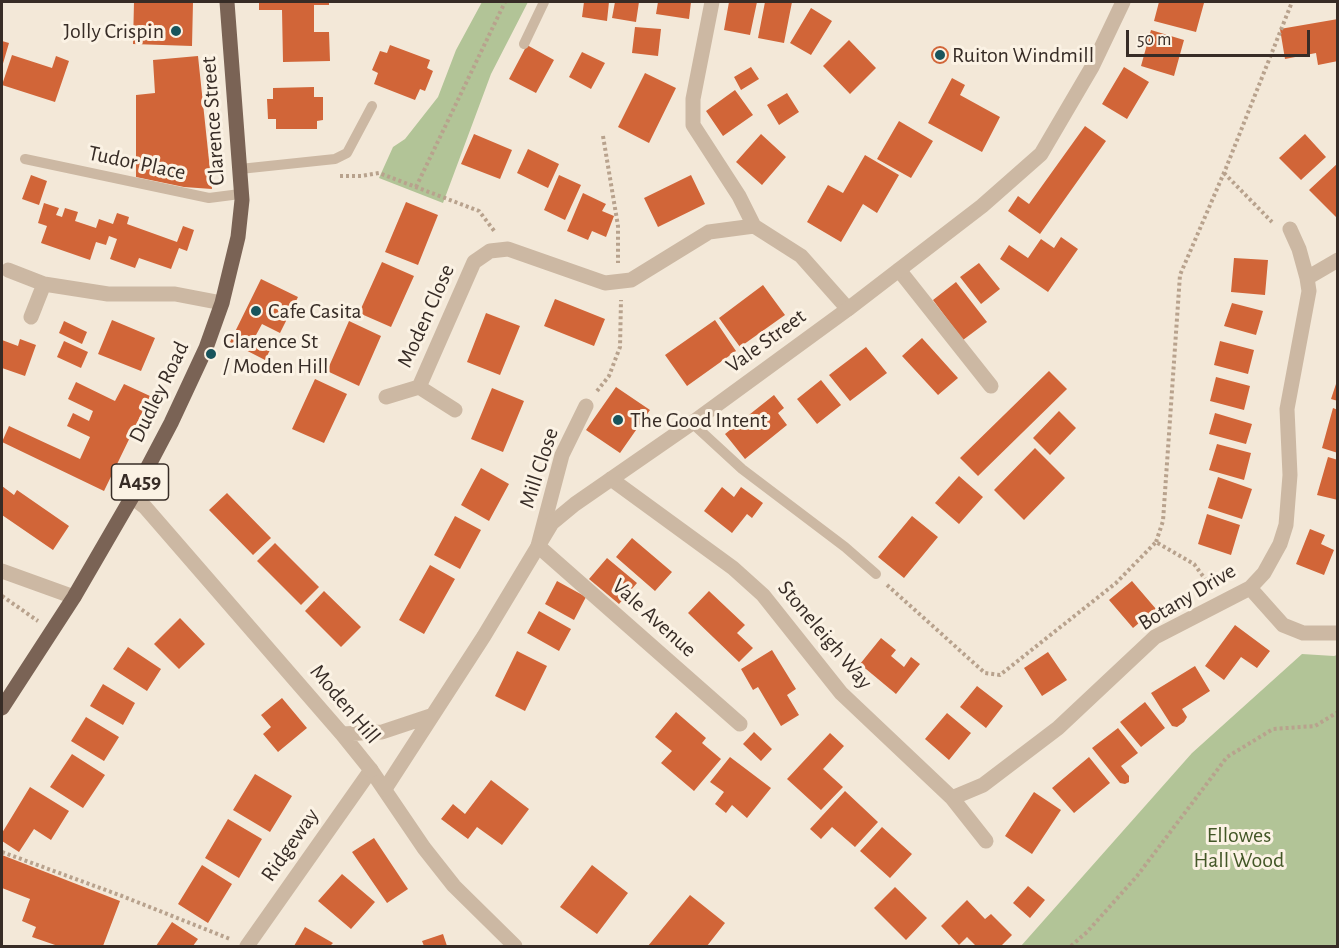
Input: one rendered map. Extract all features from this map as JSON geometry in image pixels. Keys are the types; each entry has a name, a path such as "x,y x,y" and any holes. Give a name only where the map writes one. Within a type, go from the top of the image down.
{"main road":[{"name":"Clarence Street","path":"227,2 242,200 238,237"},
{"name":"Dudley Road","path":"2,708 74,597 132,497 171,423 206,348 222,303 238,237"}],"street":[{"path":"712,2 693,99 693,125 739,196 754,226 801,256 848,309"},
{"name":"Vale Street","path":"385,789 484,636 552,523 848,309 982,206 1041,154 1092,67 1123,2"},
{"path":"508,249 604,284 631,280 709,232 754,226"},
{"name":"Botany Drive","path":"952,798 983,785 1058,728 1155,637 1250,588 1264,573 1280,544 1286,525 1290,475 1287,409 1309,291 1292,233"},
{"name":"Moden Close","path":"386,397 419,387 474,262 490,251 508,249"},
{"path":"1307,278 1338,260"},
{"path":"8,270 44,284 108,294 175,294 222,303"},
{"path":"899,270 991,386"},
{"path":"30,317 44,284"},
{"name":"Moden Close","path":"419,387 455,410"},
{"name":"Mill Close","path":"538,546 562,455 586,406"},
{"name":"Stoneleigh Way","path":"611,479 733,568 763,595 841,693 952,798 986,841"},
{"name":"Moden Hill","path":"132,497 145,507 342,734 385,789 423,848 454,886 515,946"},
{"name":"Vale Avenue","path":"538,546 740,724"},
{"path":"2,571 74,597"},
{"path":"1250,588 1283,625 1303,633 1338,633"},
{"path":"342,734 382,732 433,715"},
{"name":"Ridgeway","path":"247,946 371,770"}],"lane":[{"path":"524,44 544,2"},
{"path":"240,169 335,159 347,153 372,106"},
{"name":"Tudor Place","path":"25,159 209,198 240,194"},
{"path":"692,423 742,469 845,547 876,574"}],"path":[{"path":"416,187 505,2"},
{"path":"876,574 985,673 1000,675 1116,583 1155,542 1163,521 1180,275 1224,173 1292,2"},
{"path":"330,176 362,177 379,173 479,211 508,249"},
{"path":"1224,173 1281,232 1292,233"},
{"path":"1155,542 1194,564 1222,602"},
{"path":"2,596 52,631"},
{"path":"1071,946 1087,932 1137,876 1227,758 1273,729 1315,726 1338,712"},
{"path":"2,852 122,896 247,946"}],"green space":[{"path":"482,2 528,2 491,74 443,203 379,178 393,147 405,139 438,97 456,50"},
{"name":"Ellowes Hall Wood","path":"1302,654 1337,655 1337,946 1021,946 1192,753"}],"building":[{"path":"134,2 193,2 192,46 133,44"},
{"path":"259,2 329,2 329,5 314,5 314,32 329,32 330,61 283,62 282,10 259,10"},
{"path":"584,2 609,2 607,21 582,17"},
{"path":"615,2 639,2 636,22 612,18"},
{"path":"658,2 691,2 689,19 656,14"},
{"path":"729,2 757,2 750,35 724,30"},
{"path":"765,2 792,2 784,43 758,38"},
{"path":"1159,2 1204,3 1196,32 1154,21"},
{"path":"811,8 832,21 811,55 790,43"},
{"path":"1338,19 1338,61 1318,65 1316,53 1285,59 1280,29"},
{"path":"635,27 661,29 658,56 632,53"},
{"path":"1151,30 1184,40 1174,76 1141,66"},
{"path":"849,40 876,68 850,94 823,66"},
{"path":"2,41 9,43 2,67"},
{"path":"390,45 430,60 427,68 433,71 425,91 420,89 415,100 374,84 378,73 372,70 380,51 387,53"},
{"path":"527,45 554,60 536,93 509,79"},
{"name":"Ruiton Windmill","path":"936,46 944,46 949,51 947,62 936,64 931,59 931,51"},
{"path":"582,52 605,63 591,89 569,77"},
{"path":"12,55 52,68 56,56 69,61 55,102 2,85"},
{"path":"198,56 212,189 184,187 136,177 136,95 155,93 153,60"},
{"path":"751,67 759,79 741,90 734,77"},
{"path":"1124,67 1149,82 1127,119 1102,104"},
{"path":"645,73 676,88 649,143 618,127"},
{"path":"952,78 965,85 960,95 1000,117 982,152 928,123"},
{"path":"314,87 314,97 323,97 323,120 317,121 317,129 276,129 276,119 268,119 267,99 273,99 273,88"},
{"path":"735,90 753,115 723,136 706,111"},
{"path":"787,93 799,112 779,125 767,105"},
{"path":"899,121 933,141 911,178 877,159"},
{"path":"1085,126 1106,141 1040,234 1008,211 1018,196 1029,204"},
{"path":"474,134 512,150 500,179 461,164"},
{"path":"761,134 786,157 762,185 736,162"},
{"path":"1305,134 1326,157 1301,180 1279,158"},
{"path":"528,149 559,164 548,188 517,173"},
{"path":"865,155 899,175 877,213 863,204 841,242 807,222 828,185 843,193"},
{"path":"1338,163 1338,219 1309,190"},
{"path":"31,175 47,181 39,205 22,199"},
{"path":"559,175 581,185 565,220 544,210"},
{"path":"691,175 705,204 658,227 644,198"},
{"path":"583,193 606,204 602,211 614,216 606,237 592,231 588,240 567,231"},
{"path":"406,202 438,215 418,265 385,252"},
{"path":"44,203 59,208 56,215 62,217 65,208 78,212 75,221 96,228 99,219 113,224 117,213 129,217 127,224 177,242 183,226 194,230 187,251 179,248 171,269 139,258 135,268 110,259 117,239 109,236 106,245 96,242 90,260 41,243 47,226 38,223"},
{"path":"1061,237 1078,249 1048,292 1000,259 1009,245 1028,258 1041,239 1054,248"},
{"path":"1234,258 1268,260 1265,295 1231,292"},
{"path":"382,262 414,276 391,327 359,313"},
{"path":"979,263 1000,289 981,304 960,277"},
{"path":"261,279 298,297 280,333 262,324 256,335 273,344 265,360 230,342"},
{"path":"956,282 987,322 963,340 933,300"},
{"path":"763,285 785,315 740,347 719,318"},
{"path":"555,299 605,319 594,346 544,326"},
{"path":"1232,303 1263,311 1256,335 1224,326"},
{"path":"486,313 520,326 500,375 467,362"},
{"path":"112,320 155,338 141,371 98,354"},
{"path":"715,320 736,351 687,386 665,355"},
{"path":"64,321 87,332 82,344 59,333"},
{"path":"349,321 381,336 359,386 327,371"},
{"path":"922,338 958,378 938,395 902,356"},
{"path":"20,339 36,345 25,376 2,368 2,340 18,346"},
{"path":"64,341 88,352 81,368 57,357"},
{"path":"1220,341 1254,350 1248,374 1214,365"},
{"path":"866,347 887,373 850,401 829,375"},
{"path":"1049,371 1067,389 978,476 960,458"},
{"path":"1216,377 1250,386 1244,410 1210,401"},
{"path":"1338,378 1338,401 1331,399"},
{"path":"315,379 347,394 324,443 292,429"},
{"path":"821,380 841,405 817,424 797,399"},
{"path":"76,382 115,401 124,384 150,396 104,491 2,442 9,426 80,459 90,437 67,426 73,413 89,421 93,411 68,399"},
{"name":"The Good Intent","path":"616,387 650,410 620,453 586,430"},
{"path":"492,388 524,401 503,452 471,439"},
{"path":"774,395 784,408 778,413 787,425 745,459 725,434"},
{"path":"1333,408 1338,410 1338,453 1322,448"},
{"path":"1059,411 1076,428 1050,455 1033,438"},
{"path":"1215,413 1252,424 1246,444 1209,434"},
{"path":"1217,444 1251,453 1244,480 1209,470"},
{"path":"1035,448 1065,478 1024,520 994,490"},
{"path":"1328,457 1338,460 1338,500 1317,495"},
{"path":"481,468 509,484 489,521 461,505"},
{"path":"959,476 983,497 959,524 935,503"},
{"path":"1218,477 1252,489 1242,519 1208,508"},
{"path":"2,486 14,495 17,490 69,526 53,550 2,515"},
{"path":"722,487 734,497 741,487 763,503 752,518 747,514 732,533 704,511"},
{"path":"227,493 271,538 253,555 209,510"},
{"path":"1207,514 1240,525 1231,555 1198,544"},
{"path":"455,516 481,530 460,569 434,555"},
{"path":"912,516 938,537 904,578 878,557"},
{"path":"1310,529 1325,535 1321,544 1334,550 1324,575 1296,564"},
{"path":"632,538 672,572 655,591 616,557"},
{"path":"275,543 319,587 301,605 257,561"},
{"path":"607,558 637,583 619,604 589,579"},
{"path":"430,565 455,579 424,634 399,620"},
{"path":"557,581 586,597 574,620 545,604"},
{"path":"1132,581 1156,609 1133,628 1109,600"},
{"path":"324,591 361,627 341,647 305,611"},
{"path":"709,591 745,625 737,633 753,648 739,662 688,613"},
{"path":"539,611 571,629 559,651 527,633"},
{"path":"180,618 205,644 179,669 154,644"},
{"path":"1235,625 1270,651 1257,668 1241,657 1224,680 1205,666"},
{"path":"881,638 896,650 891,656 904,667 911,657 920,664 896,694 860,664"},
{"path":"128,647 161,669 147,691 113,669"},
{"path":"772,650 796,689 787,695 799,715 781,726 758,687 753,690 741,669"},
{"path":"517,651 547,666 525,711 495,696"},
{"path":"1048,652 1067,680 1042,696 1024,668"},
{"path":"1195,666 1210,691 1182,709 1187,717 1177,727 1172,726 1151,693"},
{"path":"103,684 135,703 123,725 90,706"},
{"path":"977,686 1003,706 986,728 960,707"},
{"path":"282,698 307,728 278,752 263,734 271,727 261,715"},
{"path":"1145,702 1165,728 1141,747 1120,722"},
{"path":"676,712 706,738 702,743 721,759 694,791 661,763 672,751 655,737"},
{"path":"947,713 971,733 949,760 925,739"},
{"path":"86,717 119,737 104,761 71,741"},
{"path":"1118,728 1138,753 1121,766 1129,776 1129,782 1125,784 1120,783 1092,748"},
{"path":"754,732 772,749 761,761 743,744"},
{"path":"830,733 844,746 823,769 843,787 821,810 787,779"},
{"path":"72,754 105,775 83,808 50,787"},
{"path":"730,757 771,788 747,818 732,805 726,813 715,804 724,792 710,782"},
{"path":"1089,757 1110,783 1074,813 1052,788"},
{"path":"255,774 292,796 270,832 233,810"},
{"path":"491,780 529,809 502,845 477,827 468,839 441,819 453,804 465,814"},
{"path":"30,787 69,811 51,840 34,829 19,852 2,841 2,833"},
{"path":"845,791 878,822 855,847 832,827 821,839 810,829"},
{"path":"1034,792 1061,810 1032,854 1005,836"},
{"path":"228,819 262,839 239,878 205,858"},
{"path":"882,827 912,854 890,878 860,851"},
{"path":"374,838 408,889 387,903 352,852"},
{"path":"2,855 120,901 103,946 58,946 32,937 36,927 22,921 30,899 2,888"},
{"path":"202,865 232,884 208,923 178,904"},
{"path":"592,865 628,893 597,934 560,907"},
{"path":"342,874 375,902 351,929 318,901"},
{"path":"1028,886 1045,900 1030,918 1013,903"},
{"path":"895,887 927,918 906,940 874,908"},
{"path":"690,895 725,923 707,946 648,946"},
{"path":"967,900 985,919 991,914 1012,935 1001,946 976,946 967,937 959,945 941,926"},
{"path":"172,922 198,939 193,946 156,946"},
{"path":"305,927 333,943 330,946 294,946"},
{"path":"443,934 447,946 424,946 422,941"}],"place":[{"name":"Jolly Crispin","path":"176,31"},
{"name":"Ruiton Windmill","path":"940,55"},
{"name":"Cafe Casita","path":"256,311"},
{"name":"Clarence St / Moden Hill","path":"211,354"},
{"name":"The Good Intent","path":"618,420"}]}
